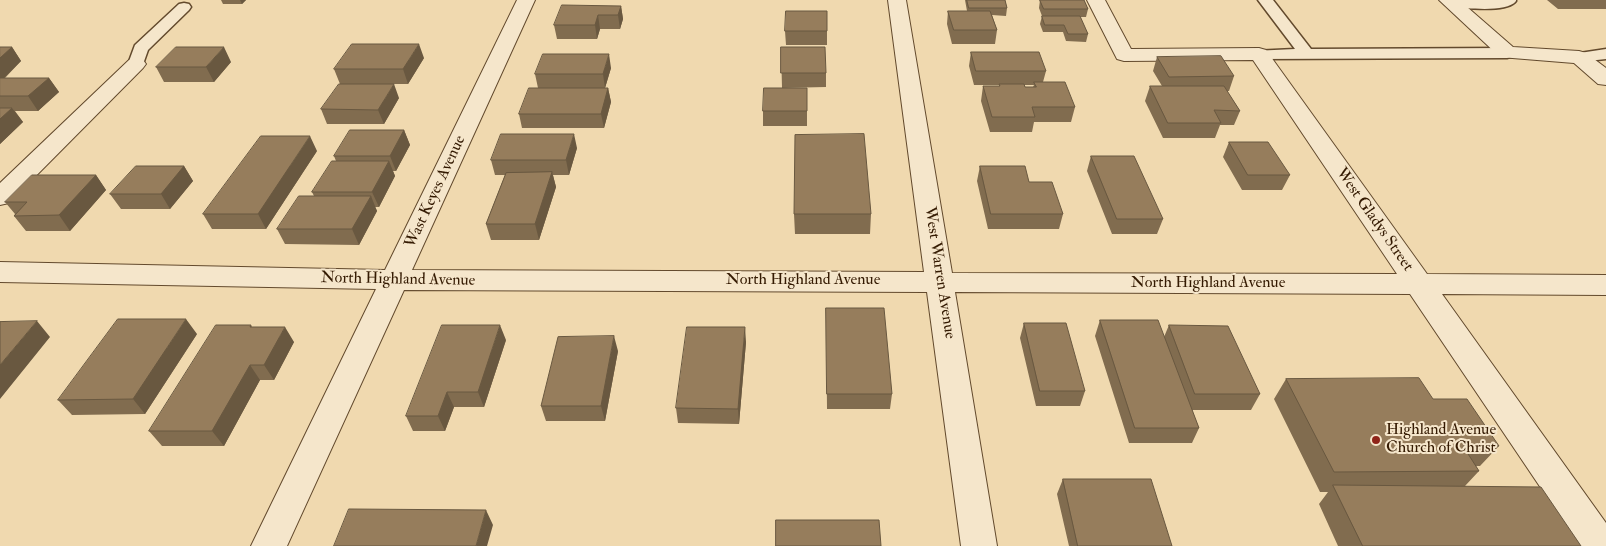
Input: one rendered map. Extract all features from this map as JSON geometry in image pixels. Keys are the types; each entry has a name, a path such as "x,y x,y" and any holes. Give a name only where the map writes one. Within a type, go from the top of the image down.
{"street":[{"name":"Wast Keyes Avenue","path":"269,546 526,0"},
{"name":"West Warren Avenue","path":"897,0 979,546"},
{"path":"1096,0 1124,55 1259,54"},
{"path":"1450,2 1507,52 1579,57 1606,79"},
{"name":"West Gladys Street","path":"1259,54 1601,546"},
{"path":"0,197 136,64"},
{"name":"North Highland Avenue","path":"0,272 394,280 1606,286"}],"lane":[{"path":"1265,0 1307,54"},
{"path":"1450,2 1502,4 1509,1 1507,0"},
{"path":"136,64 141,48 184,7"},
{"path":"1259,54 1507,52"},
{"path":"1579,57 1606,54"}],"building":[{"path":"967,0 1005,0 1007,8 969,8"},
{"path":"1040,0 1084,0 1088,9 1044,9"},
{"path":"562,5 621,6 618,15 598,15 595,25 554,25"},
{"path":"786,11 827,11 827,31 785,31"},
{"path":"948,11 990,11 997,30 954,30"},
{"path":"1042,16 1080,16 1088,34 1068,34 1064,25 1045,25"},
{"path":"352,44 419,44 403,69 334,69"},
{"path":"0,47 12,47 0,58"},
{"path":"176,47 224,47 206,67 156,67"},
{"path":"781,47 825,47 826,73 781,73"},
{"path":"971,52 1039,52 1046,71 976,71"},
{"path":"543,54 609,54 603,74 535,74"},
{"path":"1221,56 1234,76 1169,77 1157,57"},
{"path":"0,78 49,78 28,96 0,96"},
{"path":"1034,82 1065,82 1075,107 1032,107 1035,117 992,117 983,86 1024,84 1025,87 1036,87"},
{"path":"339,84 394,84 378,110 321,109"},
{"path":"1150,86 1224,86 1240,111 1214,110 1221,123 1168,123"},
{"path":"529,88 608,88 601,114 519,114"},
{"path":"764,88 807,88 807,111 763,111"},
{"path":"0,108 12,108 0,119"},
{"path":"350,130 404,130 390,156 334,156"},
{"path":"501,134 574,134 566,160 491,160"},
{"path":"864,134 871,214 794,214 795,135"},
{"path":"261,136 310,136 258,214 203,214"},
{"path":"1229,142 1268,142 1290,175 1248,175"},
{"path":"1091,156 1134,156 1163,219 1117,219"},
{"path":"332,161 389,161 372,192 312,192"},
{"path":"136,166 184,166 161,194 110,194"},
{"path":"980,166 1025,166 1029,182 1052,182 1063,214 991,214"},
{"path":"552,172 535,224 486,224 506,173"},
{"path":"32,175 96,175 59,215 14,216 27,202 5,202"},
{"path":"299,196 371,196 352,229 277,229"},
{"path":"826,308 884,308 892,394 827,394"},
{"path":"118,319 186,319 133,399 58,400"},
{"path":"1100,320 1158,320 1199,428 1135,428"},
{"path":"37,321 0,365 0,322"},
{"path":"1024,323 1066,323 1085,391 1040,391"},
{"path":"216,325 285,327 264,365 250,365 212,431 149,431"},
{"path":"442,325 500,325 478,392 447,392 438,416 406,416"},
{"path":"1169,325 1228,326 1260,394 1195,394"},
{"path":"687,327 745,327 738,409 676,408"},
{"path":"614,336 601,406 541,406 558,337"},
{"path":"1419,378 1433,399 1467,399 1499,446 1463,446 1479,471 1334,472 1286,379"},
{"path":"1063,479 1151,479 1172,546 1078,546"},
{"path":"1333,485 1541,487 1581,546 1363,546"},
{"path":"349,509 486,510 476,546 334,546"},
{"path":"776,520 879,520 881,546 776,546"}],"place":[{"name":"Highland Avenue Church of Christ","path":"1376,440"}]}
